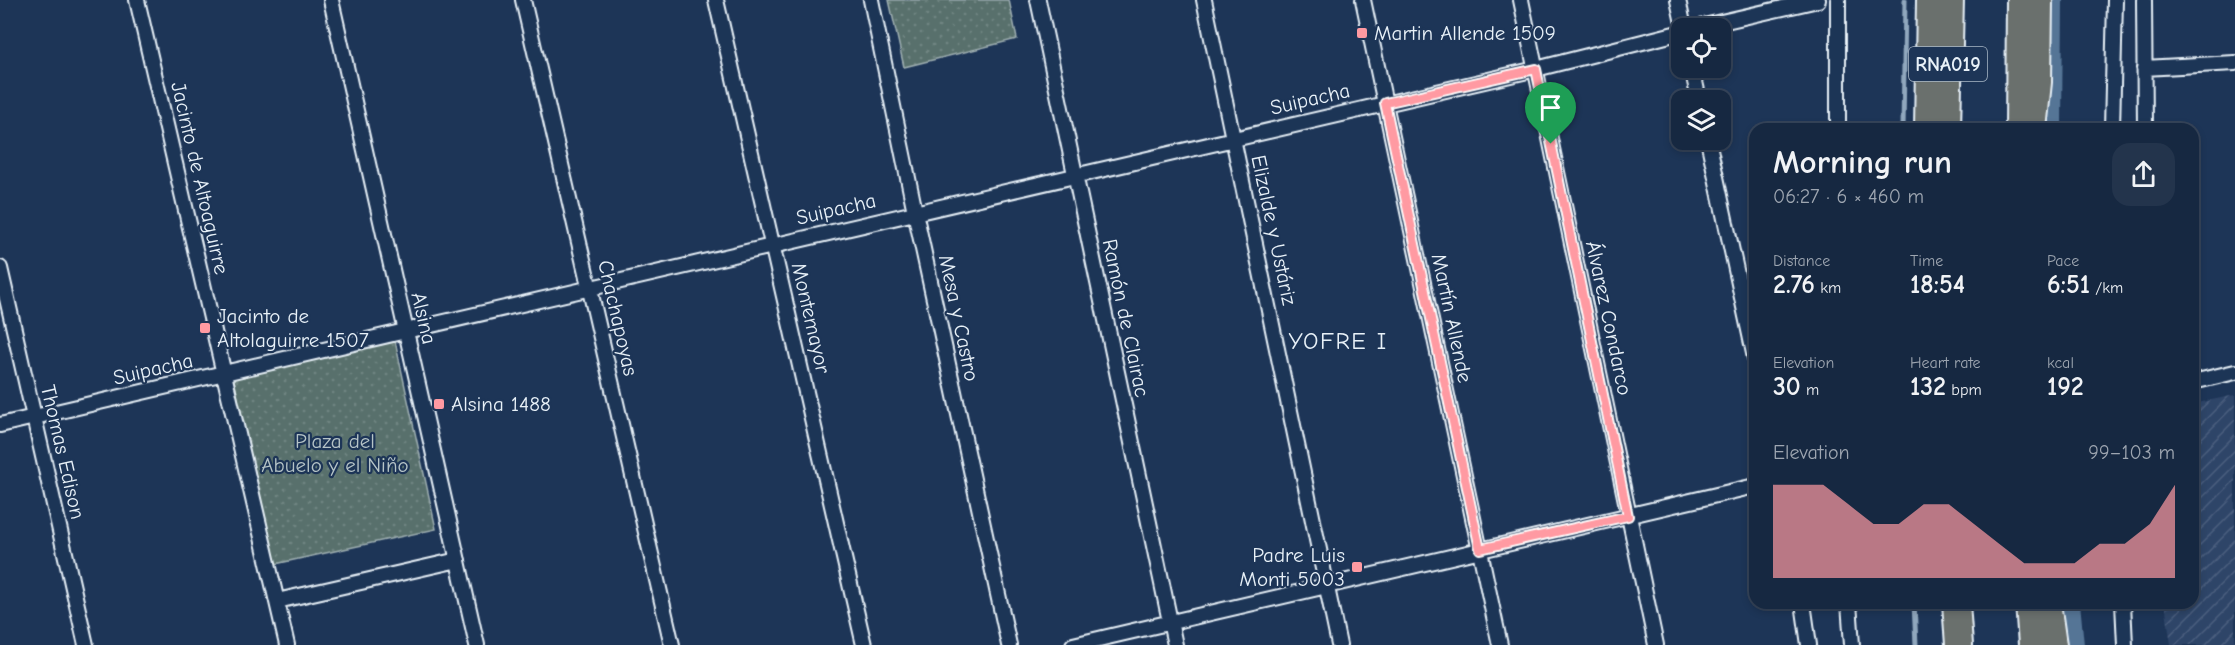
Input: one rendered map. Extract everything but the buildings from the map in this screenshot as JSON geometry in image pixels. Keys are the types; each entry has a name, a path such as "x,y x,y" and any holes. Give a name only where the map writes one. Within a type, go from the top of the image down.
{"highway":[{"path":"1928,123 1930,0"},
{"name":"RNA019","path":"1947,123 1950,0"},
{"path":"2019,123 2020,0"},
{"path":"2034,123 2038,82 2039,0"},
{"path":"1945,645 1947,609"},
{"path":"1956,609 1959,645"},
{"path":"2029,609 2032,645"},
{"path":"2048,609 2053,645"}],"street":[{"name":"Jacinto de Altoaguirre","path":"137,0 287,645"},
{"name":"Alsina","path":"331,0 477,645"},
{"name":"Chachapoyas","path":"523,0 672,645"},
{"name":"Montemayor","path":"716,0 864,645"},
{"name":"Mesa y Castro","path":"871,0 1009,645"},
{"name":"Ramón de Clairac","path":"1038,0 1175,645"},
{"name":"Elizalde y Ustáriz","path":"1204,0 1339,645"},
{"name":"Martín Allende","path":"1363,0 1500,645"},
{"name":"Álvarez Condarco","path":"1521,0 1656,645"},
{"path":"1678,0 1681,18"},
{"path":"1731,20 1818,0"},
{"path":"1838,0 1838,123"},
{"path":"2112,123 2115,0"},
{"path":"2144,0 2145,123"},
{"name":"Suipacha","path":"0,425 1536,69 1671,33"},
{"path":"2144,68 2235,63"},
{"path":"1710,150 1749,330"},
{"name":"Thomas Edison","path":"0,268 86,645"},
{"path":"2199,381 2235,372"},
{"path":"1073,645 1749,487"},
{"path":"277,601 458,560"},
{"path":"1804,609 1809,645"},
{"path":"1849,609 1852,645"},
{"path":"2123,609 2125,645"}],"shaded area":[{"path":"2235,395 2235,645 2171,645 2166,609 2199,609 2199,403"}],"green space":[{"path":"889,0 1009,0 1017,39 904,67"},
{"name":"Plaza del Abuelo y el Niño","path":"395,341 436,529 275,564 233,376"}],"waterway":[{"path":"1903,123 1905,0"},
{"path":"2053,123 2054,0"},
{"path":"1914,609 1916,645"},
{"path":"2072,609 2075,645"}],"place":[{"name":"Martin Allende 1509","path":"1362,33"},
{"name":"Jacinto de Altolaguirre 1507","path":"205,328"},
{"name":"Alsina 1488","path":"439,404"},
{"name":"Padre Luis Monti 5003","path":"1357,567"}],"district":[{"name":"YOFRE I","path":"1338,341"}],"route":[{"path":"1536,69 1551,144 1628,516 1480,549 1385,103 1536,69"}]}
